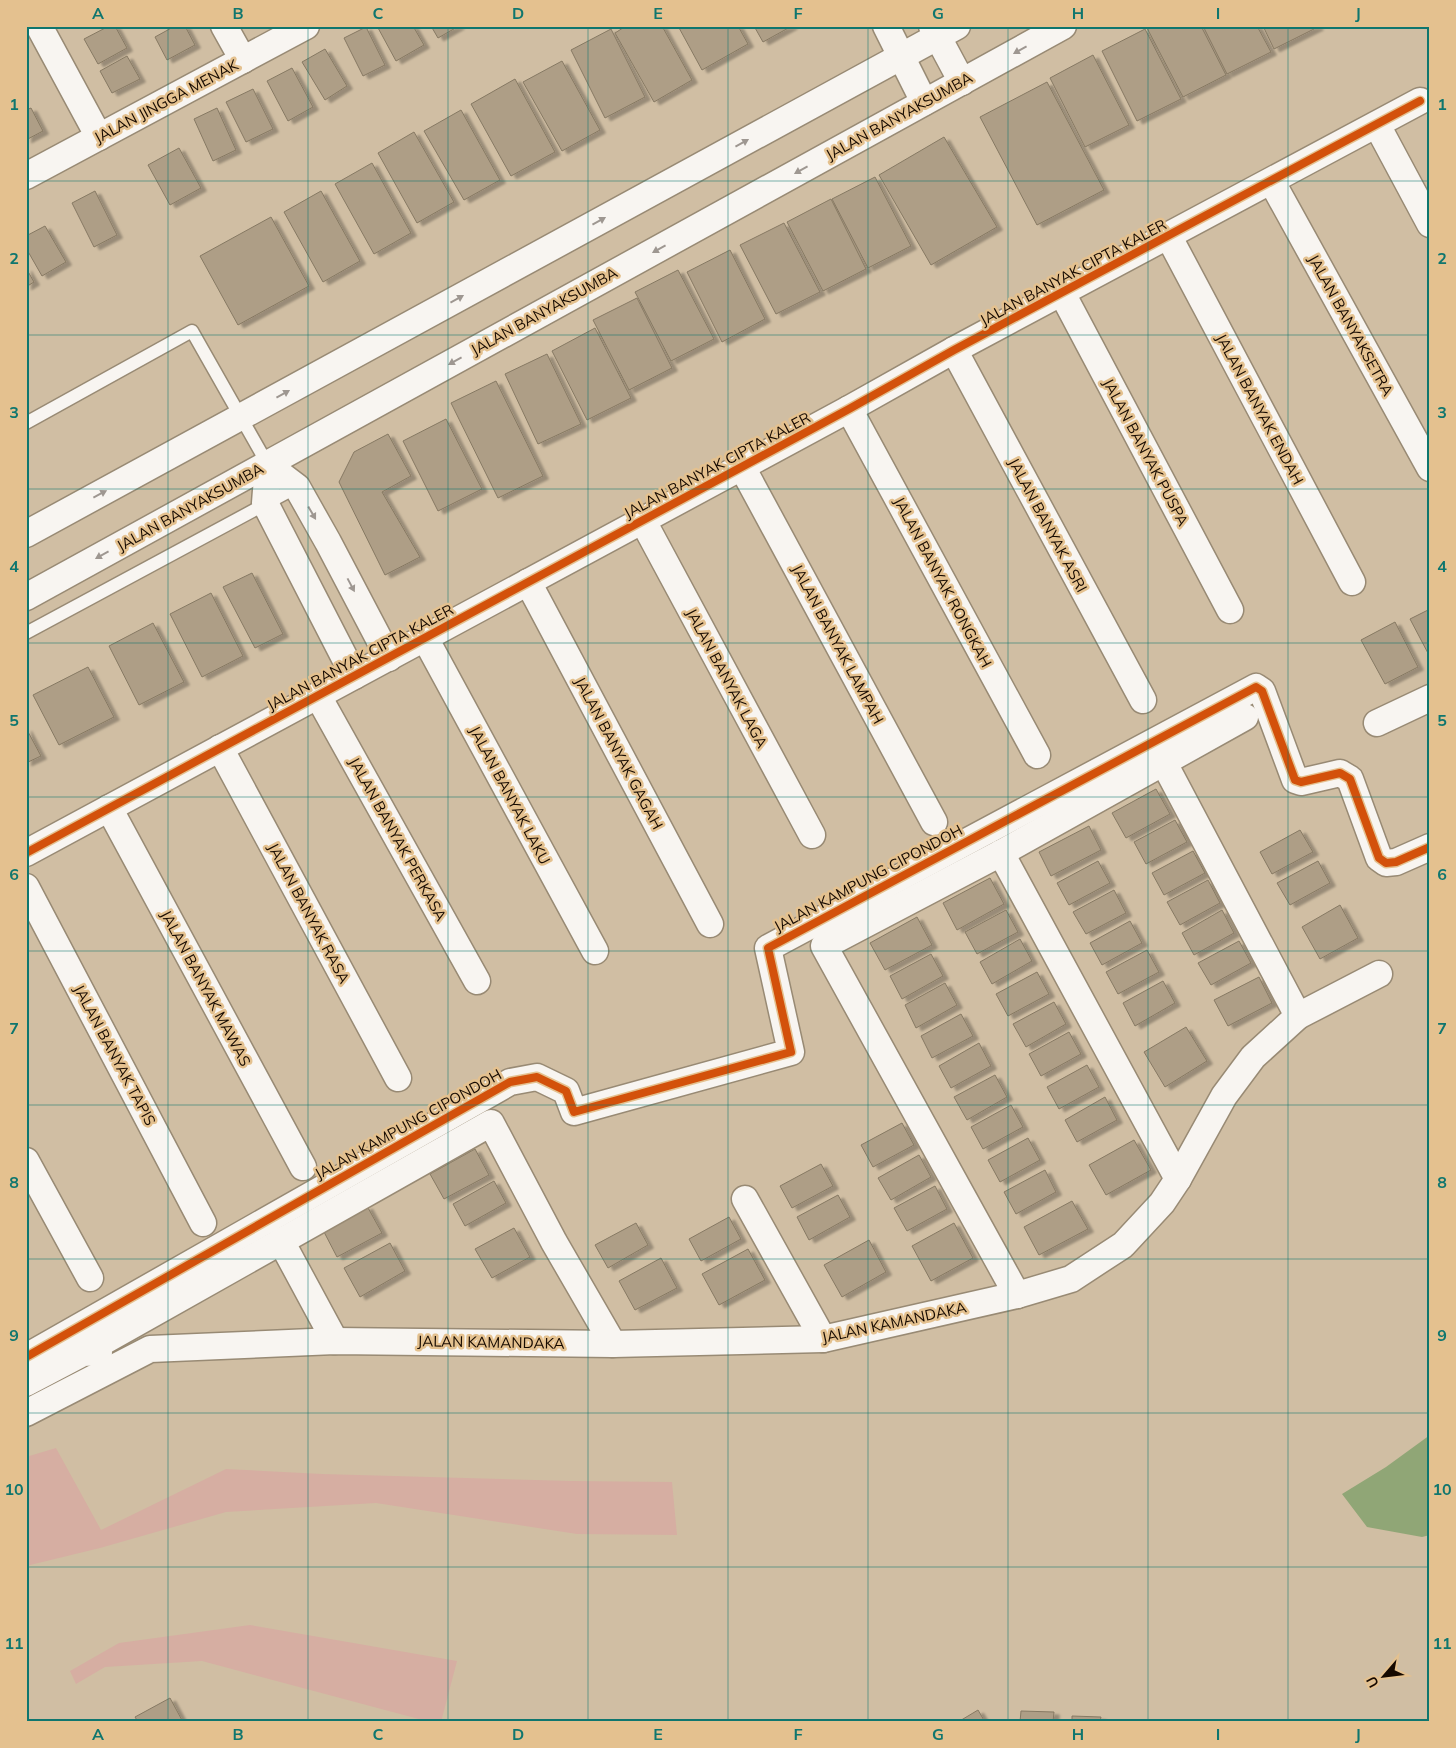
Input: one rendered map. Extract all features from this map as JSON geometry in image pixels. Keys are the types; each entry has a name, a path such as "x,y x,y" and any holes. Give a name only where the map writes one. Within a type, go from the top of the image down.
{"street":[{"path":"39,26 99,137"},
{"path":"224,26 243,60"},
{"name":"JALAN JINGGA MENAK","path":"26,176 306,26"},
{"path":"886,26 924,102"},
{"name":"JALAN BANYAKSUMBA","path":"26,597 1063,26"},
{"path":"26,534 902,56 942,30 962,82"},
{"name":"JALAN BANYAK CIPTA KALER","path":"26,853 643,521 954,350 1272,182 1420,101"},
{"path":"1377,125 1430,224"},
{"name":"JALAN BANYAKSETRA","path":"1272,182 1430,468"},
{"name":"JALAN BANYAK ENDAH","path":"1169,237 1352,582"},
{"name":"JALAN BANYAK PUSPA","path":"1062,293 1230,610"},
{"name":"JALAN BANYAK ASRI","path":"954,350 1143,700"},
{"name":"JALAN BANYAK RONGKAH","path":"849,409 1036,755"},
{"path":"268,465 297,487 389,658"},
{"path":"268,465 266,503 354,676"},
{"name":"JALAN BANYAK LAMPAH","path":"742,467 934,822"},
{"name":"JALAN BANYAK LAGA","path":"643,521 812,835"},
{"name":"JALAN BANYAK GAGAH","path":"528,582 710,924"},
{"name":"JALAN BANYAK LAKU","path":"425,638 595,951"},
{"name":"JALAN KAMPUNG CIPONDOH","path":"26,1357 510,1082 537,1077 566,1091 574,1112 791,1052 768,948 1256,687 1262,691 1295,780 1302,782 1340,773 1350,779 1379,858 1386,863 1396,862 1430,847"},
{"name":"JALAN BANYAK PERKASA","path":"318,696 477,982"},
{"path":"1378,723 1430,698"},
{"path":"1016,1295 824,946 1001,853 1245,717"},
{"name":"JALAN BANYAK RASA","path":"220,748 398,1078"},
{"path":"1164,763 1298,1016"},
{"name":"JALAN BANYAK MAWAS","path":"109,808 303,1168"},
{"path":"1001,853 1178,1179"},
{"name":"JALAN BANYAK TAPIS","path":"26,887 203,1223"},
{"name":"JALAN KAMANDAKA","path":"26,1383 83,1353 150,1349 335,1341 613,1344 823,1339 1016,1295 1071,1279 1123,1245 1162,1203 1178,1179 1224,1096 1253,1057 1298,1016 1379,974"},
{"path":"83,1353 491,1123 554,1242 613,1344"},
{"path":"26,1161 90,1278"},
{"path":"745,1199 823,1339"},
{"path":"281,1241 335,1341"},
{"name":"JALAN KAMANDAKA","path":"26,1413 150,1349"}],"lane":[{"path":"26,423 192,331 268,465"},
{"path":"26,633 297,487"}],"shaded area":[{"path":"1430,1435 1430,1535 1422,1537 1367,1527 1342,1494 1386,1467"},
{"path":"56,1448 101,1530 226,1469 322,1474 672,1482 677,1535 577,1534 376,1503 226,1512 100,1548 26,1566 26,1457"},
{"path":"250,1625 457,1661 441,1722 430,1722 202,1661 105,1667 76,1684 70,1671 119,1643"}],"building":[{"path":"109,26 115,26 127,48 98,64 84,39"},
{"path":"175,26 185,26 195,45 167,60 155,37"},
{"path":"377,26 413,26 424,45 396,61"},
{"path":"431,26 459,26 438,38"},
{"path":"626,26 662,26 692,80 654,102 615,33"},
{"path":"678,26 738,26 748,44 702,70"},
{"path":"754,26 792,26 763,42"},
{"path":"1149,26 1201,26 1226,75 1183,97 1147,28"},
{"path":"1203,26 1257,26 1271,52 1227,74"},
{"path":"1263,26 1317,26 1318,27 1274,49"},
{"path":"366,27 385,65 363,76 344,38"},
{"path":"611,29 645,97 605,118 571,50"},
{"path":"1145,29 1181,99 1137,121 1102,51"},
{"path":"325,49 347,86 325,100 302,62"},
{"path":"1093,55 1129,125 1085,147 1050,78"},
{"path":"127,56 140,79 112,93 100,71"},
{"path":"562,61 600,130 562,151 523,82"},
{"path":"292,68 313,107 288,121 267,81"},
{"path":"515,79 555,152 511,176 471,104"},
{"path":"1047,82 1104,190 1037,225 980,117"},
{"path":"253,89 273,129 246,142 226,102"},
{"path":"31,108 43,131 26,140 26,110"},
{"path":"217,108 236,150 213,161 194,119"},
{"path":"461,110 500,180 464,200 424,131"},
{"path":"414,132 454,202 417,223 378,153"},
{"path":"944,137 997,227 931,265 879,175"},
{"path":"179,148 201,188 170,205 148,165"},
{"path":"372,163 411,233 374,254 335,184"},
{"path":"875,177 911,246 868,268 832,199"},
{"path":"95,191 117,235 94,247 72,203"},
{"path":"321,191 360,261 323,282 284,212"},
{"path":"831,199 866,269 823,291 787,222"},
{"path":"271,217 309,286 238,325 200,256"},
{"path":"784,223 820,292 776,314 740,245"},
{"path":"45,226 66,262 42,276 26,248 26,236"},
{"path":"730,250 765,319 722,342 687,272"},
{"path":"26,268 34,282 26,287"},
{"path":"678,270 714,339 671,361 635,292"},
{"path":"637,298 672,368 629,390 593,320"},
{"path":"595,328 631,398 587,420 552,351"},
{"path":"547,354 581,424 538,444 505,374"},
{"path":"496,381 543,476 498,498 451,403"},
{"path":"446,419 482,489 438,511 403,441"},
{"path":"388,434 411,476 382,492 420,557 385,575 339,482 354,452"},
{"path":"252,573 283,634 255,648 223,587"},
{"path":"211,593 243,656 202,677 170,614"},
{"path":"1430,609 1430,657 1410,619"},
{"path":"1395,622 1418,667 1385,684 1361,640"},
{"path":"153,623 184,682 139,705 109,646"},
{"path":"88,667 114,717 59,745 33,695"},
{"path":"26,728 41,756 26,763"},
{"path":"1156,789 1170,814 1126,838 1112,813"},
{"path":"1175,820 1187,842 1146,864 1134,842"},
{"path":"1089,826 1101,850 1051,876 1039,852"},
{"path":"1300,830 1313,852 1272,874 1260,852"},
{"path":"1193,851 1205,873 1164,895 1152,873"},
{"path":"1098,861 1110,883 1069,905 1057,883"},
{"path":"1318,861 1330,883 1290,905 1277,883"},
{"path":"990,878 1004,904 957,930 943,903"},
{"path":"1208,880 1220,903 1180,925 1167,902"},
{"path":"1114,890 1126,913 1086,934 1073,912"},
{"path":"1340,905 1358,938 1320,959 1302,927"},
{"path":"1006,910 1018,932 977,954 965,932"},
{"path":"1222,910 1234,933 1194,955 1182,933"},
{"path":"917,917 932,945 885,970 870,943"},
{"path":"1130,921 1142,943 1102,965 1090,943"},
{"path":"1020,939 1032,961 992,984 980,962"},
{"path":"1239,941 1251,963 1211,985 1198,963"},
{"path":"1147,950 1159,972 1118,994 1106,972"},
{"path":"931,954 943,976 902,999 890,976"},
{"path":"1037,972 1049,994 1008,1016 996,994"},
{"path":"1259,977 1272,1003 1228,1026 1214,1000"},
{"path":"1163,981 1175,1003 1135,1026 1123,1003"},
{"path":"945,983 957,1005 916,1028 905,1005"},
{"path":"1054,1002 1066,1024 1026,1047 1013,1024"},
{"path":"961,1014 973,1036 932,1058 921,1036"},
{"path":"1186,1027 1207,1061 1165,1087 1144,1052"},
{"path":"1069,1032 1081,1054 1041,1076 1029,1054"},
{"path":"979,1043 991,1066 951,1088 939,1066"},
{"path":"1087,1065 1099,1087 1059,1109 1047,1087"},
{"path":"995,1075 1007,1097 967,1120 954,1097"},
{"path":"1105,1097 1117,1120 1077,1142 1065,1120"},
{"path":"1011,1105 1023,1127 983,1149 971,1127"},
{"path":"902,1123 914,1145 873,1167 861,1145"},
{"path":"1028,1138 1040,1160 1000,1182 988,1160"},
{"path":"1134,1140 1151,1170 1106,1195 1089,1165"},
{"path":"475,1149 489,1175 444,1199 430,1174"},
{"path":"919,1155 931,1177 891,1200 878,1178"},
{"path":"821,1164 833,1186 792,1208 780,1186"},
{"path":"1045,1170 1056,1192 1016,1214 1004,1192"},
{"path":"494,1181 506,1203 465,1226 453,1204"},
{"path":"935,1186 947,1209 907,1231 894,1208"},
{"path":"838,1195 850,1217 809,1240 797,1217"},
{"path":"1072,1201 1088,1229 1039,1255 1024,1227"},
{"path":"367,1206 382,1233 337,1257 323,1230"},
{"path":"729,1217 741,1239 701,1261 689,1239"},
{"path":"636,1223 648,1245 608,1268 595,1245"},
{"path":"954,1223 973,1258 931,1281 912,1246"},
{"path":"514,1228 530,1257 492,1278 475,1249"},
{"path":"869,1240 886,1272 842,1297 824,1265"},
{"path":"390,1243 405,1271 360,1297 344,1268"},
{"path":"748,1249 765,1280 719,1305 702,1274"},
{"path":"661,1258 677,1288 635,1310 619,1281"},
{"path":"170,1698 183,1722 138,1722 135,1717"},
{"path":"978,1710 985,1722 958,1722"},
{"path":"1021,1711 1054,1712 1053,1722 1020,1722"},
{"path":"1072,1716 1101,1717 1100,1722 1072,1722"}],"cycle path":[{"path":"26,853 849,409 954,350 1420,101"},
{"path":"26,1357 510,1082 537,1077 566,1091 574,1112 791,1052 768,948 1256,687 1262,691 1295,780 1301,782 1340,773 1350,779 1379,858 1386,863 1396,862 1430,847"}]}
